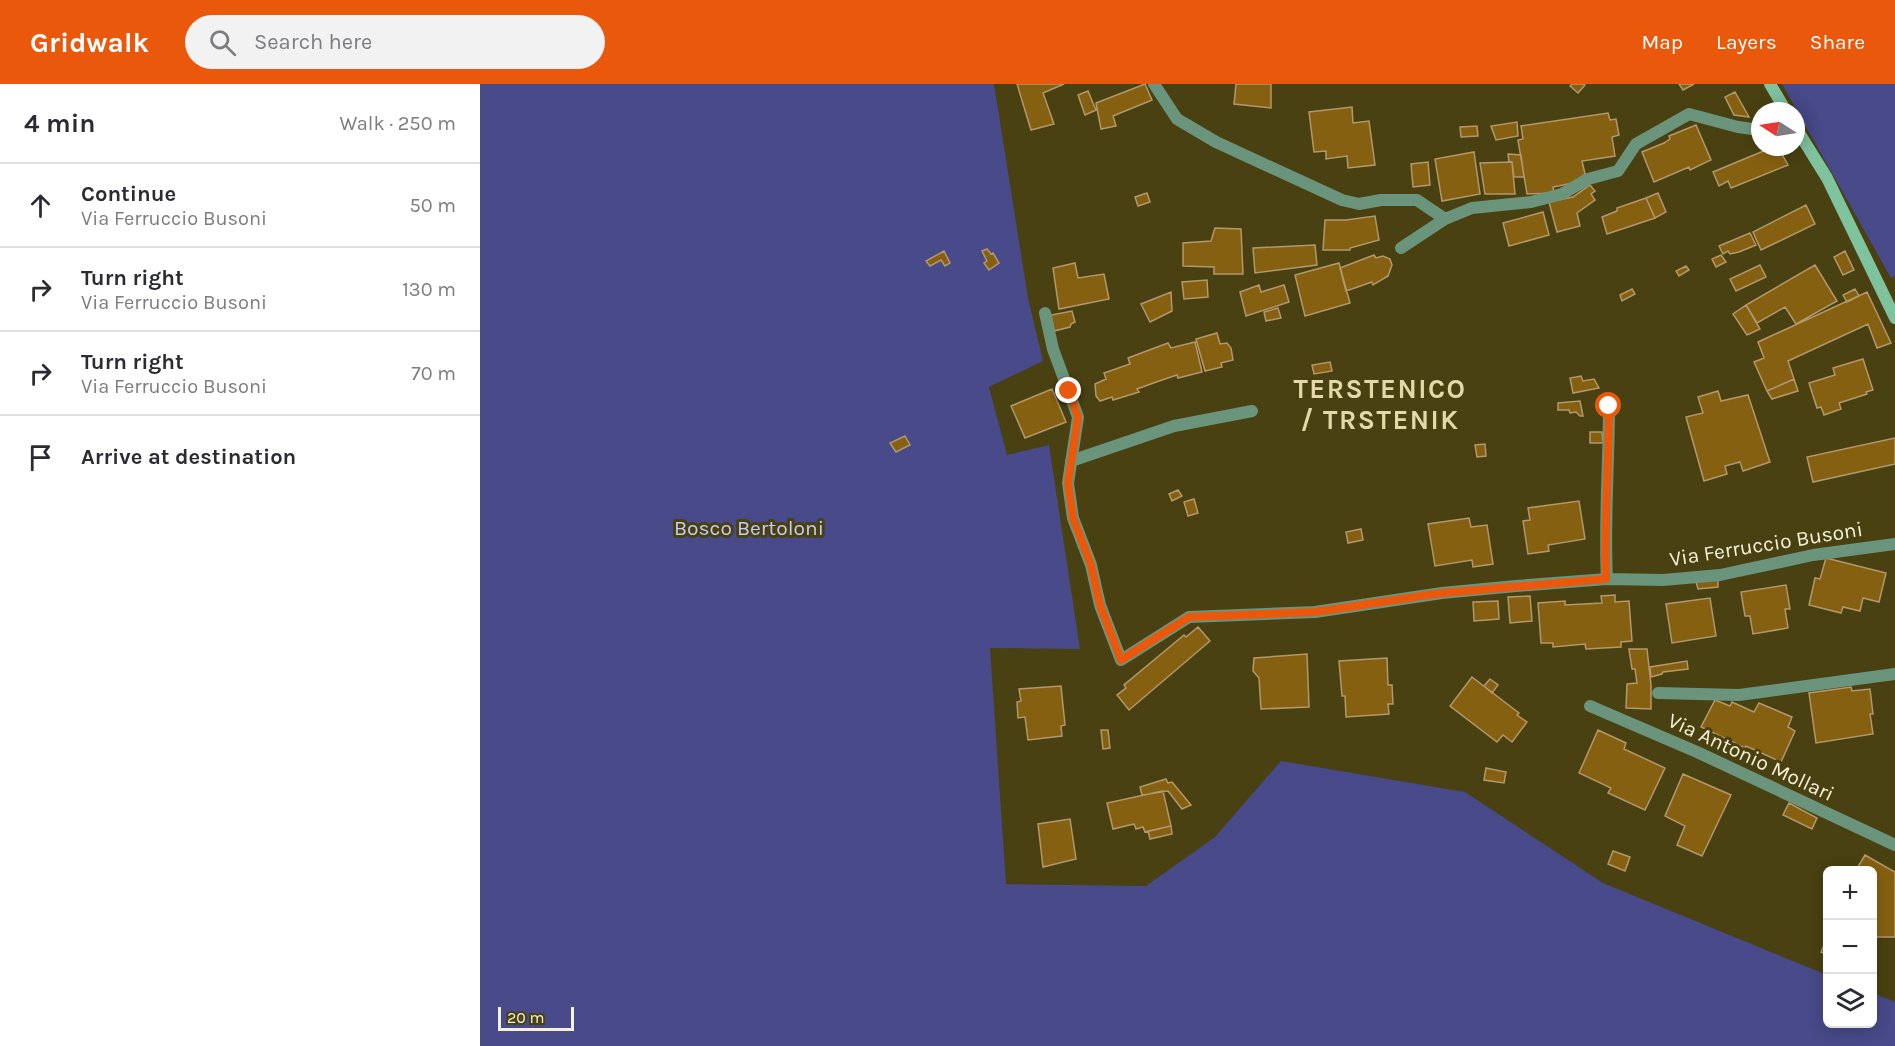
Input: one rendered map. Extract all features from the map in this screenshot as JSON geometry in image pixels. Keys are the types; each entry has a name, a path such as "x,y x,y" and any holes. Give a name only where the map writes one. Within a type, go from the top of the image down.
{"street":[{"path":"1154,84 1177,119 1216,142 1342,200 1359,204 1381,200 1417,200 1445,219"},
{"path":"1770,84 1781,102"},
{"path":"1401,248 1445,219 1472,208 1531,202 1562,195 1588,179 1618,171 1636,144 1689,114 1751,129"},
{"path":"1805,143 1827,178 1895,318"},
{"name":"Via Ferruccio Busoni","path":"1045,313 1053,349 1078,417 1068,483 1073,518 1091,565 1100,605 1121,660 1189,617 1315,612 1442,593 1606,579 1662,580 1720,575 1813,555 1895,544"},
{"path":"1606,579 1609,406"},
{"path":"1071,461 1174,426 1252,411"},
{"path":"1658,693 1739,695 1895,674"},
{"name":"Via Antonio Mollari","path":"1590,706 1697,752 1895,845"}],"green space":[{"name":"Bosco Bertoloni","path":"480,84 994,84 1028,298 1043,361 989,387 1007,455 1049,445 1080,649 990,648 1006,884 1146,886 1215,837 1281,761 1465,792 1603,883 1823,973 1823,1028 1877,1028 1877,995 1895,1002 1895,1046 480,1046"},
{"path":"1782,84 1895,84 1895,276 1891,278 1805,125 1805,102 1792,102"}],"building":[{"path":"1017,84 1064,84 1043,93 1054,124 1031,130"},
{"path":"1145,84 1152,100 1113,116 1116,126 1101,129 1096,103"},
{"path":"1236,84 1271,84 1271,108 1234,104"},
{"path":"1572,84 1585,85 1578,93 1570,86"},
{"path":"1679,84 1694,84 1683,90"},
{"path":"1088,91 1096,110 1085,115 1078,95"},
{"path":"1735,92 1749,117 1734,115 1725,97"},
{"path":"1352,107 1353,123 1369,121 1375,165 1348,168 1347,156 1326,159 1326,151 1314,152 1309,112"},
{"path":"1608,113 1610,120 1616,119 1619,135 1612,137 1615,156 1582,161 1585,174 1573,183 1553,187 1554,193 1527,194 1518,140 1523,139 1521,126"},
{"path":"1517,122 1518,136 1496,140 1491,126"},
{"path":"1696,125 1711,160 1654,182 1642,152 1664,143 1670,139 1669,136"},
{"path":"1477,126 1478,136 1461,137 1460,127"},
{"path":"1474,152 1480,194 1442,201 1435,159"},
{"path":"1508,154 1521,155 1524,177 1514,177 1512,162 1509,162"},
{"path":"1751,156 1783,156 1788,165 1731,188 1728,181 1719,186 1713,172"},
{"path":"1428,162 1430,185 1413,187 1411,164"},
{"path":"1512,162 1515,194 1485,194 1480,163"},
{"path":"1590,185 1595,191 1591,194 1595,200 1577,213 1580,226 1557,232 1549,202 1573,197"},
{"path":"1147,193 1150,202 1138,206 1135,197"},
{"path":"1658,193 1666,212 1655,218 1646,198"},
{"path":"1646,198 1655,218 1607,234 1602,217 1617,211 1617,208"},
{"path":"1806,205 1815,224 1761,250 1753,232"},
{"path":"1543,212 1549,235 1509,246 1503,223"},
{"path":"1375,216 1379,240 1350,248 1350,250 1323,250 1325,220"},
{"path":"1215,228 1241,229 1243,274 1214,274 1214,267 1183,266 1183,243 1211,241"},
{"path":"1750,233 1756,245 1739,252 1730,254 1728,251 1723,254 1719,246"},
{"path":"1315,245 1317,265 1255,273 1253,248"},
{"path":"987,249 991,254 993,253 999,263 989,270 984,263 987,261 982,251"},
{"path":"944,251 950,263 945,266 941,260 930,266 926,261"},
{"path":"1845,251 1854,270 1843,275 1834,257"},
{"path":"1374,255 1376,258 1383,256 1390,259 1392,265 1388,276 1373,285 1372,282 1346,291 1340,268"},
{"path":"1721,255 1726,262 1716,267 1712,259"},
{"path":"1075,263 1078,278 1104,274 1109,299 1059,309 1053,268"},
{"path":"1339,263 1350,303 1305,316 1295,275"},
{"path":"1760,265 1766,277 1736,291 1730,279"},
{"path":"1815,265 1837,301 1796,324 1785,307 1757,323 1746,305"},
{"path":"1686,266 1689,270 1679,276 1676,271"},
{"path":"1207,280 1208,297 1184,299 1182,282"},
{"path":"1259,285 1261,292 1284,285 1289,302 1246,316 1240,292"},
{"path":"1632,289 1635,294 1622,301 1620,295"},
{"path":"1855,289 1859,296 1847,302 1843,295"},
{"path":"1171,292 1172,311 1150,322 1141,304"},
{"path":"1867,292 1891,343 1877,348 1868,324 1788,361 1794,379 1767,391 1754,362 1764,358 1758,342"},
{"path":"1746,305 1760,329 1747,335 1733,314"},
{"path":"1278,308 1281,318 1266,321 1264,312"},
{"path":"1072,311 1075,322 1070,327 1054,331 1051,315"},
{"path":"1217,333 1220,344 1227,343 1231,348 1233,360 1221,363 1222,367 1205,371 1196,339"},
{"path":"1195,342 1202,372 1178,378 1177,375 1137,389 1139,392 1113,400 1112,397 1100,401 1096,396 1095,384 1106,379 1104,373 1130,364 1128,358 1168,343 1171,348"},
{"path":"1863,359 1873,390 1839,403 1841,409 1824,415 1821,407 1817,408 1809,383 1835,375 1833,368"},
{"path":"1330,362 1332,371 1314,374 1312,365"},
{"path":"1581,376 1583,381 1594,379 1599,388 1573,393 1570,378"},
{"path":"1794,379 1798,391 1772,399 1767,391"},
{"path":"1052,389 1066,422 1025,438 1011,406"},
{"path":"1718,391 1721,401 1748,395 1770,462 1743,471 1740,462 1725,466 1727,474 1704,481 1686,417 1703,413 1698,397"},
{"path":"1580,401 1583,416 1576,412 1570,413 1569,410 1558,410 1558,403"},
{"path":"1590,432 1602,432 1603,443 1590,443"},
{"path":"905,436 910,445 896,452 890,443"},
{"path":"1895,438 1895,464 1813,482 1807,457"},
{"path":"1485,444 1486,456 1477,457 1475,445"},
{"path":"1178,490 1182,496 1172,501 1169,494"},
{"path":"1194,499 1198,513 1188,516 1184,502"},
{"path":"1579,501 1585,539 1548,545 1549,551 1528,554 1523,521 1530,520 1528,508"},
{"path":"1469,518 1471,527 1487,525 1493,564 1473,567 1472,560 1435,566 1428,524"},
{"path":"1361,529 1363,540 1348,543 1346,532"},
{"path":"1826,558 1886,573 1879,602 1863,598 1860,611 1843,607 1841,613 1809,605 1815,578 1820,579"},
{"path":"1718,579 1718,587 1698,589 1696,582"},
{"path":"1786,585 1790,609 1785,609 1788,628 1753,634 1750,616 1745,616 1741,592"},
{"path":"1615,595 1615,602 1629,601 1632,641 1621,642 1621,647 1586,649 1585,644 1553,647 1553,643 1541,643 1538,603 1565,601 1565,605 1602,603 1601,596"},
{"path":"1530,596 1532,621 1510,623 1508,597"},
{"path":"1710,598 1716,636 1672,643 1666,604"},
{"path":"1498,601 1499,619 1474,621 1473,602"},
{"path":"1198,627 1210,641 1129,710 1117,695 1126,688 1124,685 1184,635 1186,637"},
{"path":"1629,649 1647,649 1651,709 1626,708 1627,684 1637,683"},
{"path":"1307,654 1309,707 1261,709 1259,678 1253,671 1254,658"},
{"path":"1387,658 1388,685 1392,685 1393,704 1388,704 1389,714 1346,717 1339,661"},
{"path":"1687,661 1688,669 1663,672 1651,677 1650,667"},
{"path":"1472,677 1519,713 1517,715 1527,722 1512,742 1503,735 1497,742 1450,706"},
{"path":"1490,679 1498,685 1492,693 1484,686"},
{"path":"1061,686 1065,725 1061,726 1062,736 1028,740 1025,717 1018,718 1017,702 1021,701 1019,689"},
{"path":"1851,687 1852,691 1870,689 1873,734 1816,743 1809,693"},
{"path":"1715,700 1730,706 1732,702 1754,712 1759,703 1792,717 1788,727 1795,731 1781,762 1701,727"},
{"path":"1101,730 1108,730 1110,748 1103,749"},
{"path":"1598,730 1626,743 1624,749 1665,768 1645,810 1608,793 1611,788 1579,773"},
{"path":"1486,768 1506,772 1504,783 1484,780"},
{"path":"1683,774 1731,795 1702,856 1677,845 1685,826 1665,816"},
{"path":"1166,779 1168,783 1172,782 1191,805 1182,809 1168,791 1142,795 1140,787"},
{"path":"1163,791 1171,826 1145,832 1143,827 1136,829 1134,824 1113,829 1107,803"},
{"path":"1789,803 1817,818 1812,829 1783,815"},
{"path":"1070,819 1076,859 1043,867 1038,824"},
{"path":"1171,826 1172,834 1150,839 1148,831"},
{"path":"1613,851 1630,857 1625,871 1608,864"},
{"path":"1865,855 1895,872 1895,937 1877,937 1877,866 1858,866"}],"district":[{"name":"TERSTENICO / TRSTENIK","path":"1380,404"}],"route":[{"path":"1069,391 1078,417 1068,483 1073,518 1091,565 1100,605 1121,660 1189,617 1315,612 1442,593 1606,579 1609,406"}]}
